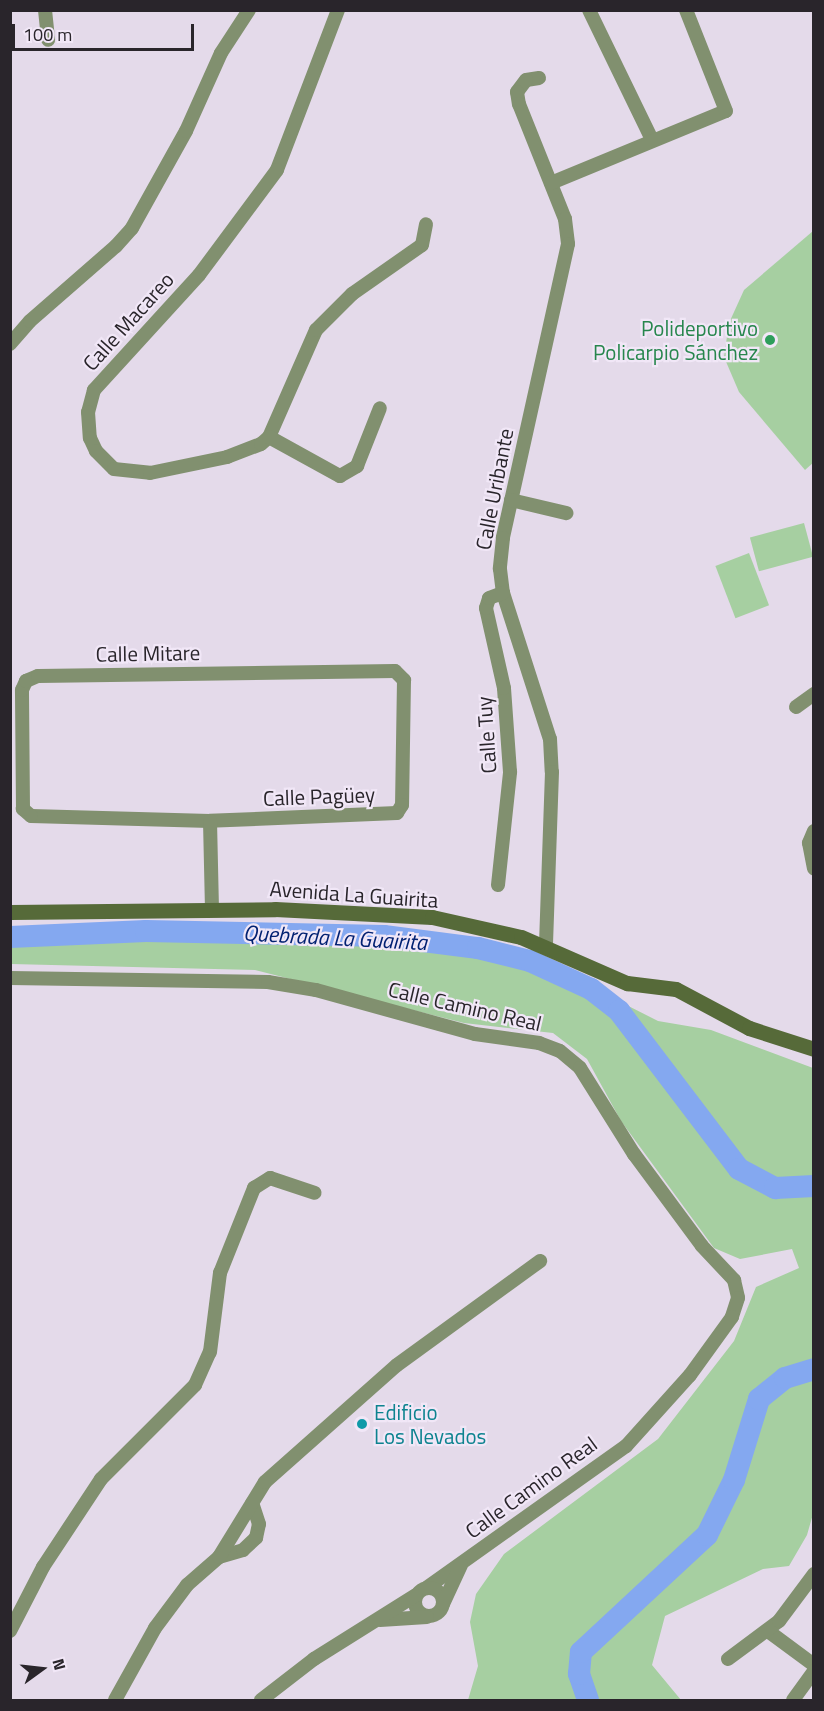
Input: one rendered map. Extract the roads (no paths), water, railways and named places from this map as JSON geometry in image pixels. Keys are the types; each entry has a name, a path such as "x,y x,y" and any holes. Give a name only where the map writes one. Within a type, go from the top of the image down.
{"street":[{"path":"45,10 48,40"},
{"path":"10,344 30,321 116,246 132,228 186,131 221,52 249,10"},
{"name":"Calle Macareo","path":"270,437 227,457 150,473 126,472 104,462 96,451 90,438 88,412 94,390 199,275 277,170 338,10"},
{"path":"589,10 652,140"},
{"path":"551,183 726,111 686,10"},
{"name":"Calle Uribante","path":"539,78 526,80 518,92 566,219 568,244 511,500 501,557 503,593 550,738 552,783 546,946"},
{"path":"380,408 357,466 340,476 270,437 316,330 352,294 422,245 426,224"},
{"path":"511,500 566,513"},
{"name":"Calle Tuy","path":"498,885 510,794 509,752 504,688 486,608 489,598 503,593"},
{"name":"Calle Mitare","path":"23,809 22,690 26,681 38,676 401,674"},
{"name":"Calle Pagüey","path":"23,809 31,816 210,821 396,813 402,805 401,674"},
{"path":"796,707 813,694"},
{"path":"210,821 212,909"},
{"path":"813,831 809,843 813,869"},
{"name":"Avenida La Guairita","path":"10,912 212,909 359,910 432,918 546,946 627,983 676,990 749,1028 813,1048"},
{"name":"Calle Camino Real","path":"10,978 268,982 315,990 475,1034 539,1043 560,1051 580,1068 634,1154 702,1246 734,1280 738,1298 732,1317 709,1352 626,1446 421,1591 314,1659 261,1701"},
{"path":"10,1631 43,1567 101,1479 195,1385 210,1352 220,1273 254,1188 270,1178 315,1193"},
{"path":"115,1701 155,1628 187,1585 219,1557 252,1503 273,1475 398,1365 540,1261"},
{"path":"219,1557 243,1550 256,1538 259,1524 252,1503"},
{"name":"Calle Camino Real","path":"378,1620 430,1617 443,1604 462,1563"},
{"path":"728,1659 768,1631 790,1609 813,1574"},
{"path":"430,1617 418,1613 421,1591 439,1592 443,1604"},
{"path":"768,1631 813,1665"},
{"path":"793,1701 813,1671"}],"waterway":[{"name":"Quebrada La Guairita","path":"10,937 146,931 384,936 478,948 530,961 591,989 619,1011 739,1169 775,1188 814,1186"},
{"name":"Quebrada La Guairita","path":"588,1700 579,1674 581,1652 707,1535 734,1480 759,1399 785,1378 814,1369"}],"place":[{"name":"Polideportivo Policarpio Sánchez","path":"770,340"},
{"name":"Edificio Los Nevados","path":"362,1424"}]}
